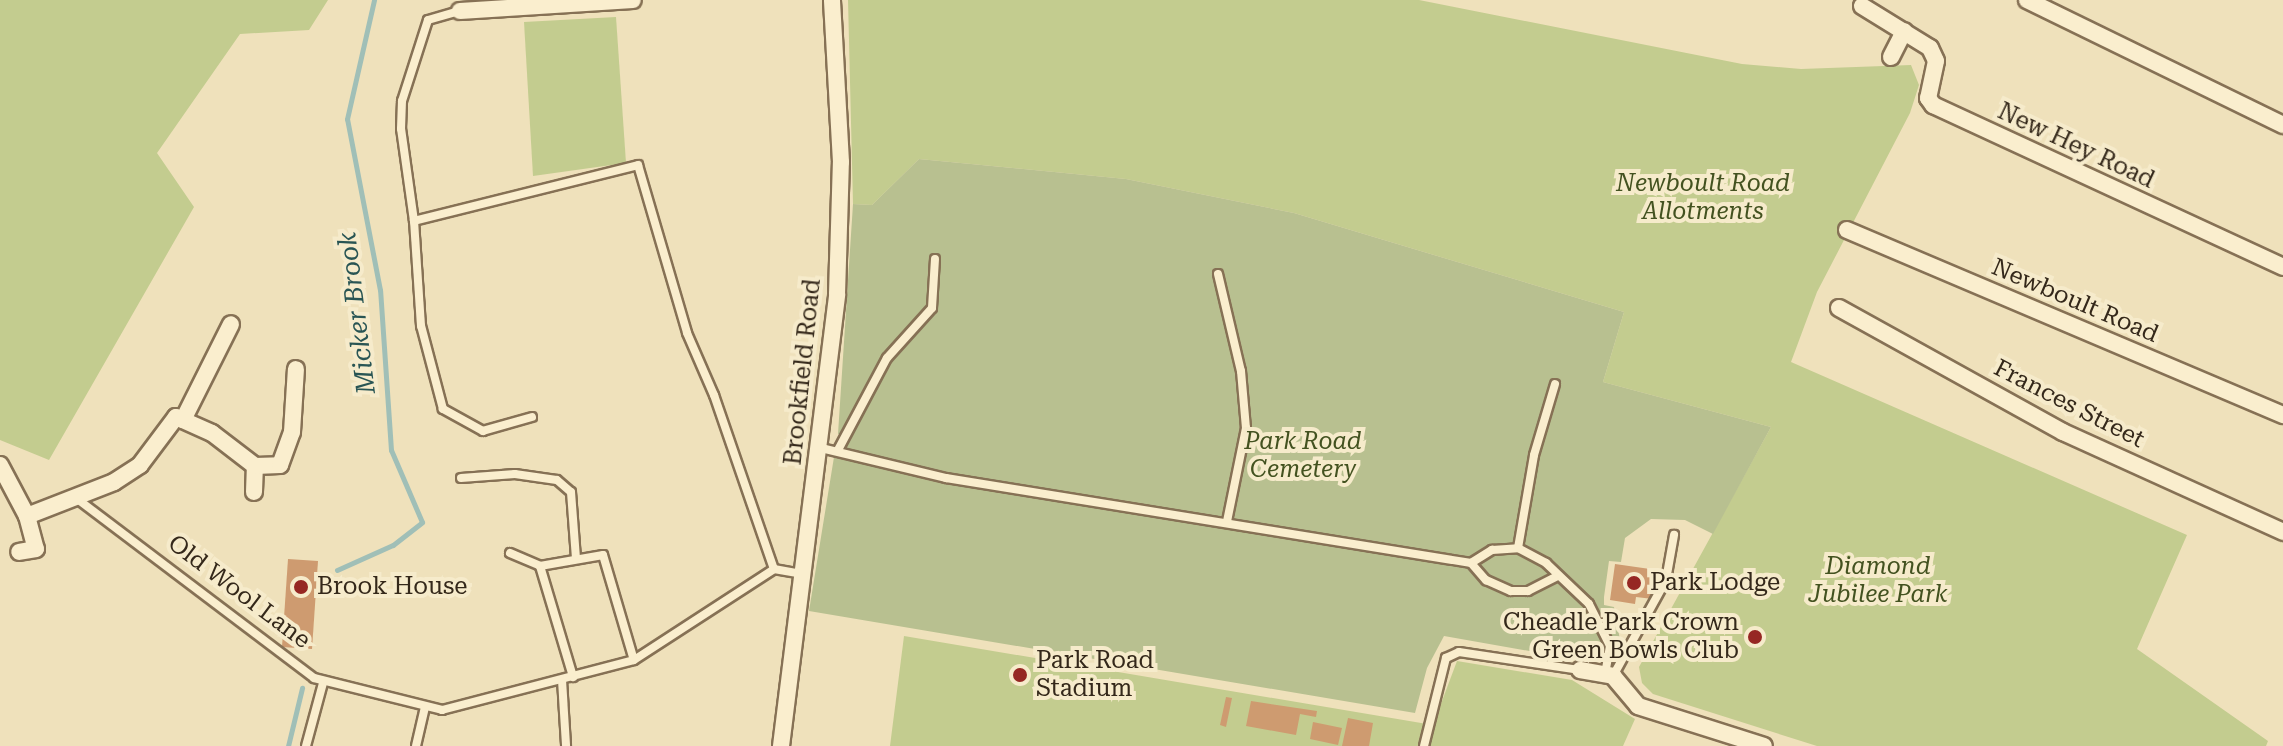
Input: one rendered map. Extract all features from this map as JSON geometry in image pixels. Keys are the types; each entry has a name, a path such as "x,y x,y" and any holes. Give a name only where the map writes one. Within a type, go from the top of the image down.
{"street":[{"path":"460,11 633,0"},
{"name":"Brookfield Road","path":"781,746 803,574 830,449 841,174 832,0"},
{"path":"2027,0 2283,125"},
{"name":"New Hey Road","path":"1862,6 1930,48 1936,61 1928,98 1933,105 2283,267"},
{"path":"1891,57 1904,31"},
{"name":"Newboult Road","path":"1847,230 2283,415"},
{"name":"Frances Street","path":"1839,308 2063,432 2283,532"},
{"path":"183,420 231,324"},
{"path":"27,516 76,498 140,465 176,417 212,433 255,466 280,465 292,432 296,369"},
{"path":"0,465 27,516 36,549 19,552"},
{"path":"254,492 255,466"},
{"path":"1580,670 1609,675 1638,706 1764,746"}],"lane":[{"path":"460,11 428,20 402,101 402,141 414,221 421,326 443,409 483,431 532,417"},
{"path":"414,221 638,165 687,333 714,395 774,569"},
{"path":"935,259 932,308 887,358 830,449 946,478 1227,521 1471,563 1486,580 1511,591 1528,591 1558,576"},
{"path":"1218,274 1241,371 1246,428 1227,521"},
{"path":"1518,548 1534,455 1555,384"},
{"path":"461,478 515,474 557,480 571,492 576,559"},
{"name":"Old Wool Lane","path":"76,498 318,681"},
{"path":"1609,675 1666,580 1674,535"},
{"path":"1471,563 1492,550 1518,548 1531,552 1582,596 1610,646 1609,675"},
{"path":"510,553 540,566 603,555 634,660"},
{"path":"540,566 573,677"},
{"path":"306,746 318,681 407,699 425,708 442,710 634,660 774,569 803,574"},
{"path":"1424,746 1446,658 1459,652 1580,670"},
{"path":"562,680 566,746"},
{"path":"416,746 425,708"}],"green space":[{"path":"0,0 328,0 309,30 240,34 157,153 194,207 49,460 0,440"},
{"path":"848,0 1419,0 1742,64 1801,69 1911,65 1919,85 1910,113 1817,292 1791,362 2187,535 2137,649 2268,741 2266,746 1817,746 1653,694 1642,683 1639,667 1771,427 1603,382 1624,312 1294,213 1126,179 919,159 872,205 853,204"},
{"path":"616,17 626,163 533,176 524,22"},
{"name":"Park Road Cemetery","path":"919,159 1126,179 1294,213 1624,312 1603,382 1771,427 1713,534 1685,520 1651,519 1625,538 1621,562 1609,561 1604,597 1604,605 1614,607 1620,640 1586,661 1444,636 1427,668 1415,713 809,611 834,457 844,458 848,436 838,434 853,204 872,205"},
{"name":"Park Road Stadium","path":"904,636 1433,725 1457,661 1572,680 1635,719 1623,746 890,746"}],"building":[{"name":"Brook House","path":"288,559 318,561 312,649 282,647"},
{"name":"Park Lodge","path":"1615,564 1657,570 1653,599 1636,597 1635,604 1610,600"},
{"path":"1226,697 1232,698 1226,727 1220,725"},
{"path":"1251,701 1317,711 1316,717 1300,714 1296,735 1246,726"},
{"path":"1348,718 1373,723 1369,746 1342,746"},
{"path":"1313,722 1342,728 1338,745 1310,739"}],"waterway":[{"name":"Micker Brook","path":"337,570 393,545 422,522 391,450 380,290 347,119 374,0"},
{"name":"Micker Brook","path":"288,746 302,688"}],"place":[{"name":"Park Lodge","path":"1634,583"},
{"name":"Brook House","path":"301,587"},
{"name":"Cheadle Park Crown Green Bowls Club","path":"1755,637"},
{"name":"Park Road Stadium","path":"1020,675"}],"park label":[{"name":"Newboult Road Allotments","path":"1703,198"},
{"name":"Diamond Jubilee Park","path":"1878,581"}]}
